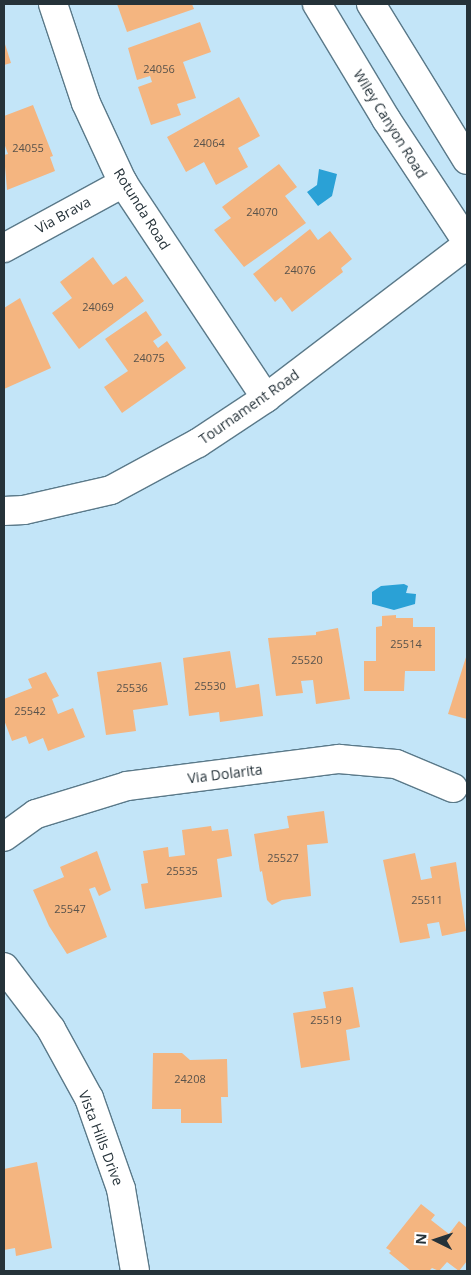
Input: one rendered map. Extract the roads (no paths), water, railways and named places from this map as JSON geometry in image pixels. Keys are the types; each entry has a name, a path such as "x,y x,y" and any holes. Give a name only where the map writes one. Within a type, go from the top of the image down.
{"street":[{"name":"Rotunda Road","path":"53,4 86,103 123,183 266,398"},
{"name":"Wiley Canyon Road","path":"317,4 464,233"},
{"path":"371,4 467,160"},
{"name":"Via Brava","path":"4,248 123,183"},
{"name":"Tournament Road","path":"4,511 24,510 111,490 198,443 266,398 464,233"},
{"name":"Via Dolarita","path":"4,837 36,814 127,786 338,759 396,764 453,788"},
{"name":"Vista Hills Drive","path":"4,967 50,1029 89,1098 121,1189 135,1271"}],"water":[{"path":"319,169 337,174 332,196 318,206 307,192 317,185"},
{"path":"404,584 408,586 406,593 416,594 415,604 394,610 372,604 372,592 381,586"}]}
